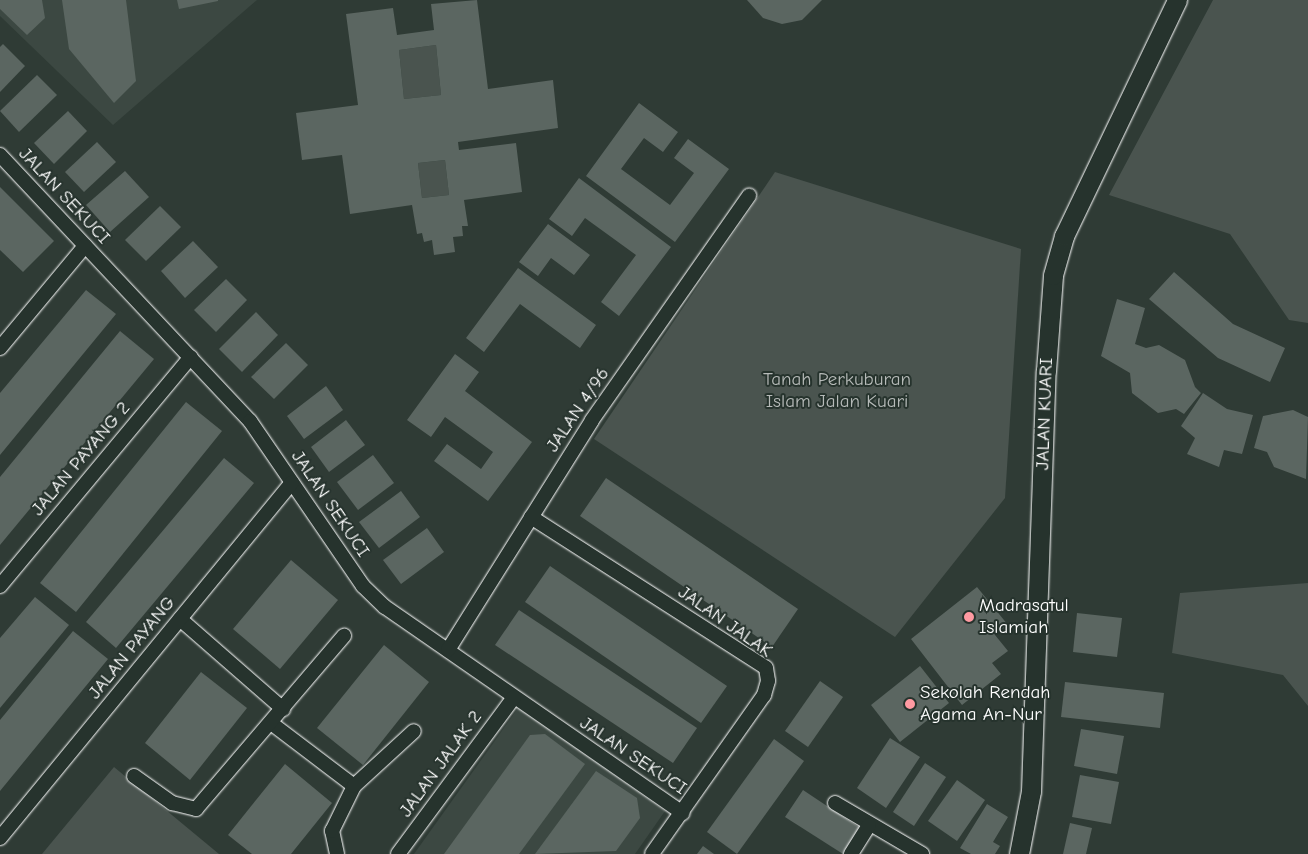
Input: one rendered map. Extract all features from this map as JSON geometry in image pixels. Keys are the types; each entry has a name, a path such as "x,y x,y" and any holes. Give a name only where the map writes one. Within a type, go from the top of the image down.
{"street":[{"name":"JALAN KUARI","path":"1019,854 1031,790 1046,371 1053,275 1064,236 1177,0"},
{"name":"JALAN SEKUCI","path":"0,155 250,421 363,586 385,606 683,813"},
{"name":"JALAN 4/96","path":"448,650 592,420 749,196"},
{"path":"0,348 85,246"},
{"name":"JALAN PAYANG 2","path":"0,586 191,357"},
{"name":"JALAN PAYANG","path":"0,838 292,482"},
{"name":"JALAN JALAK","path":"531,517 766,668 768,681 764,694 683,813 652,854"},
{"path":"180,619 283,709"},
{"path":"134,776 172,803 196,809 344,636"},
{"name":"JALAN JALAK 2","path":"398,854 514,697"},
{"path":"271,723 354,786"},
{"path":"337,854 332,831 354,786 414,731"},
{"path":"835,803 869,825 922,854"},
{"path":"851,854 869,825"}],"shaded area":[{"path":"0,0 257,0 113,125 0,16"},
{"path":"519,707 665,811 635,854 414,854"}],"green space":[{"path":"1213,0 1308,0 1308,323 1289,320 1230,234 1109,195"},
{"path":"436,45 441,95 404,99 399,50"},
{"path":"445,160 449,195 422,198 418,163"},
{"name":"Tanah Perkuburan Islam Jalan Kuari","path":"775,172 1021,249 1005,498 895,637 594,439"},
{"path":"1308,583 1308,706 1283,675 1172,653 1180,593"},
{"path":"114,767 219,854 42,854"}],"building":[{"path":"0,0 42,0 45,18 27,35 0,9"},
{"path":"62,0 126,0 136,81 114,103 69,49"},
{"path":"177,0 218,0 218,1 179,9"},
{"path":"477,0 488,89 553,80 558,128 458,142 459,150 516,143 522,192 464,200 468,226 462,226 463,236 453,237 455,252 434,255 432,240 424,242 422,233 417,234 412,205 350,214 342,155 302,160 296,113 358,105 346,14 393,8 397,35 434,30 431,4","holes":["436,45 441,95 404,99 399,50","445,160 449,195 422,198 418,163"]},
{"path":"747,0 822,0 802,20 782,24 763,18"},
{"path":"3,44 25,66 0,92 0,47"},
{"path":"37,75 57,95 19,132 0,111"},
{"path":"639,103 678,132 663,152 644,138 621,169 670,205 694,173 674,158 688,139 729,169 675,242 586,176"},
{"path":"68,111 87,131 54,164 34,143"},
{"path":"97,142 116,162 84,192 65,172"},
{"path":"125,171 149,197 110,232 86,205"},
{"path":"579,178 671,247 619,316 601,302 636,255 585,218 572,236 549,219"},
{"path":"0,187 54,241 23,272 0,250"},
{"path":"160,206 181,227 146,261 125,240"},
{"path":"548,224 590,255 574,275 551,258 538,276 519,262"},
{"path":"193,241 218,267 185,298 161,271"},
{"path":"518,268 596,325 580,348 520,304 484,352 466,338"},
{"path":"1174,272 1233,324 1285,348 1270,382 1218,358 1149,299"},
{"path":"226,279 247,300 216,332 194,310"},
{"path":"86,290 116,314 0,455 0,393"},
{"path":"1117,299 1145,308 1135,344 1146,348 1159,345 1185,360 1195,387 1201,393 1184,414 1176,409 1158,413 1132,393 1130,373 1101,356"},
{"path":"256,312 278,335 242,372 219,349"},
{"path":"120,331 154,359 0,545 0,477"},
{"path":"286,343 308,365 274,399 251,377"},
{"path":"455,354 479,372 465,391 532,442 488,501 434,461 447,444 481,469 493,452 445,417 431,437 407,420"},
{"path":"326,386 343,410 304,439 287,416"},
{"path":"1203,393 1227,409 1253,415 1242,454 1224,450 1219,467 1187,454 1195,438 1181,426"},
{"path":"186,402 222,431 76,612 40,583"},
{"path":"1293,410 1308,417 1306,479 1274,467 1267,452 1254,448 1263,416"},
{"path":"346,420 365,445 329,472 311,447"},
{"path":"373,455 394,483 358,510 337,482"},
{"path":"224,458 254,483 116,648 86,622"},
{"path":"606,478 798,609 772,647 580,516"},
{"path":"401,491 420,517 379,548 359,522"},
{"path":"427,528 444,552 401,584 383,560"},
{"path":"291,560 338,600 280,669 233,629"},
{"path":"550,566 727,686 701,723 525,602"},
{"path":"977,587 1008,625 995,635 1008,651 992,663 1001,674 962,705 911,639"},
{"path":"35,597 69,625 0,708 0,638"},
{"path":"519,610 697,728 673,763 495,645"},
{"path":"1077,613 1122,618 1117,657 1073,652"},
{"path":"73,631 108,659 0,791 0,720"},
{"path":"384,645 429,682 363,765 317,728"},
{"name":"Sekolah Rendah Agama An-Nur","path":"920,666 949,703 900,742 871,705"},
{"path":"201,672 247,708 190,780 145,743"},
{"path":"820,681 843,697 808,747 785,731"},
{"path":"1065,682 1164,693 1160,728 1061,717"},
{"path":"1081,729 1124,736 1117,774 1074,766"},
{"path":"545,734 585,764 519,854 444,854 530,735"},
{"path":"890,738 920,757 886,808 857,788"},
{"path":"774,739 804,761 737,854 707,832"},
{"path":"925,763 946,777 914,826 893,812"},
{"path":"285,764 332,803 291,854 252,854 228,835"},
{"path":"596,771 637,798 640,818 616,851 535,854"},
{"path":"1080,775 1119,782 1111,824 1072,817"},
{"path":"957,780 985,800 957,841 928,821"},
{"path":"803,790 860,828 843,854 785,817"},
{"path":"987,804 1008,817 993,842 1000,846 995,854 971,854 960,848"},
{"path":"1070,823 1092,828 1086,854 1063,854"},
{"path":"703,846 714,854 697,854"}],"place":[{"name":"Madrasatul Islamiah","path":"969,617"},
{"name":"Sekolah Rendah Agama An-Nur","path":"910,704"}]}
